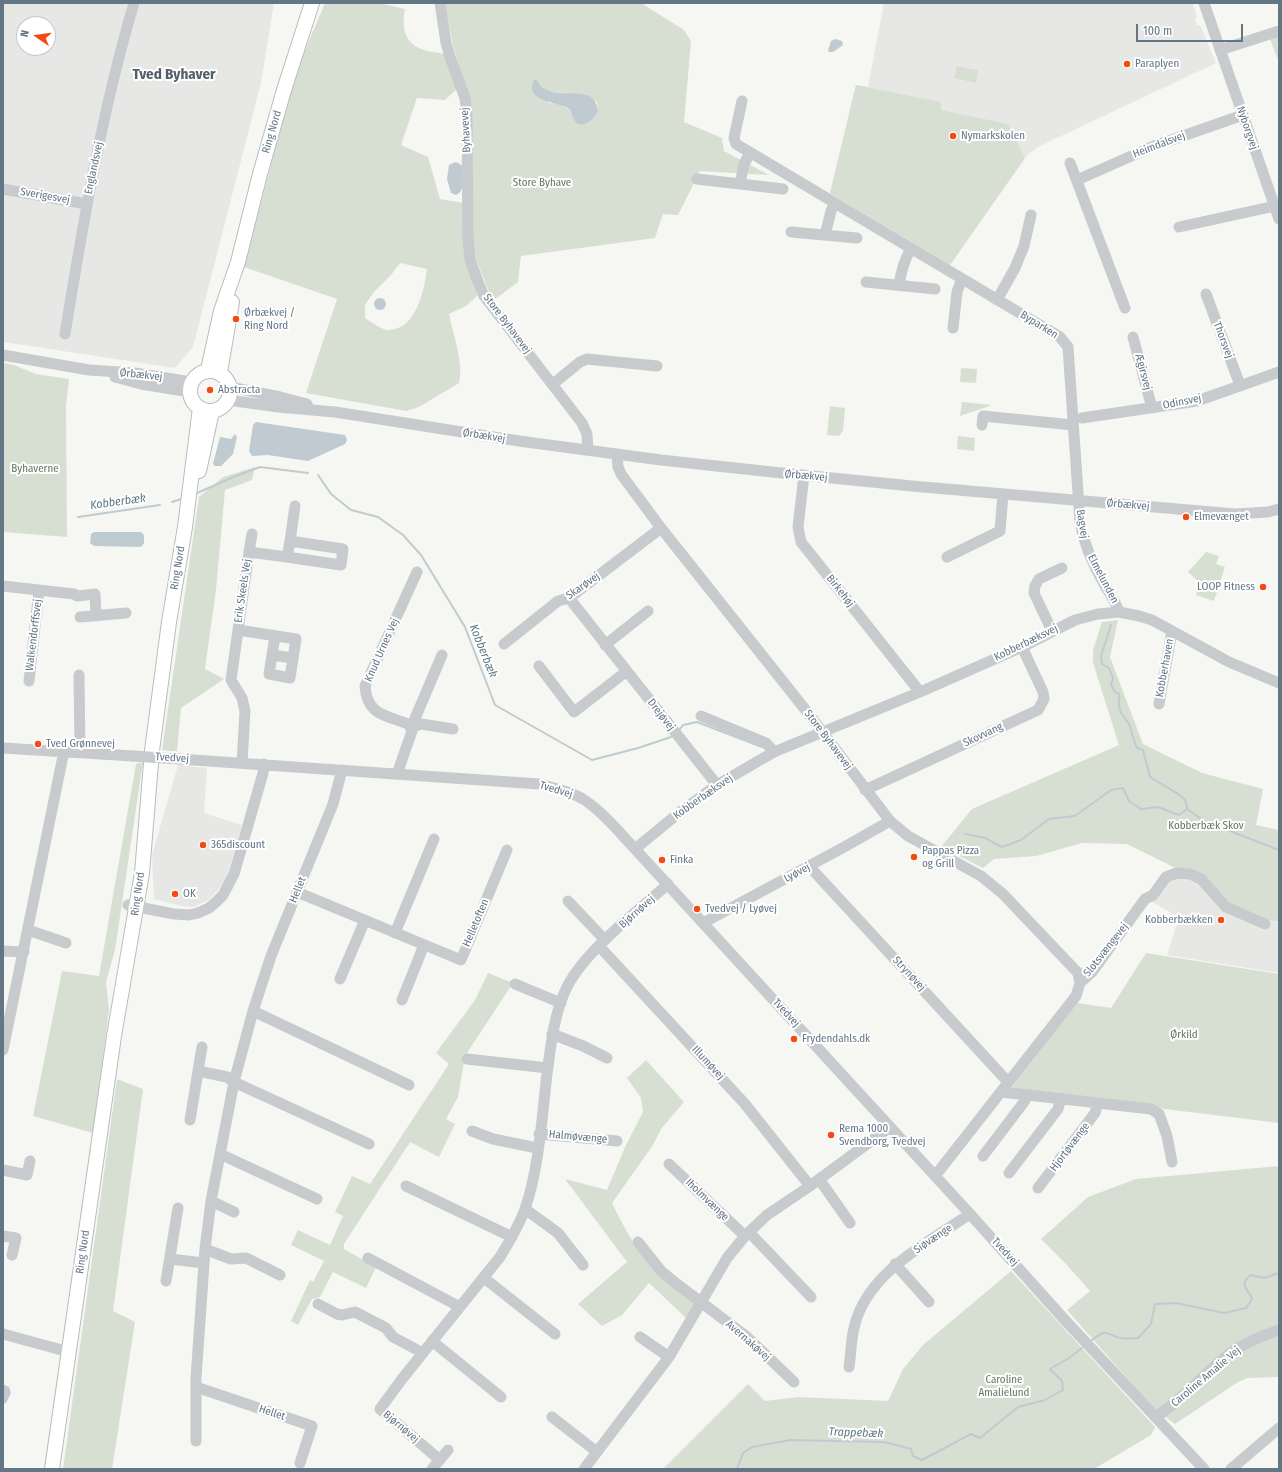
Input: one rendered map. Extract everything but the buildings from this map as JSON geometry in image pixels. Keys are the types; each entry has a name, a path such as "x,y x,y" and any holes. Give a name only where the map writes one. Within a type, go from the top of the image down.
{"main road":[{"name":"Ring Nord","path":"214,371 221,311 238,262 260,174 284,90 312,3"},
{"path":"214,371 228,382 229,394 224,405 219,409 206,410 191,399 190,387 195,376 201,372 214,371"},
{"name":"Ring Nord","path":"52,1469 114,1036 120,957 132,906 142,873 152,750 169,622 206,410"}],"street":[{"name":"Englandsvej","path":"64,334 86,204 120,49 134,3"},
{"name":"Byhavevej","path":"440,3 446,43 464,98 468,117 468,238 470,260"},
{"name":"Nyborgvej","path":"1204,3 1279,219"},
{"path":"1220,50 1279,31"},
{"name":"Byparken","path":"742,101 734,138 736,144 1060,337 1068,347 1078,421 1079,500"},
{"name":"Heimdalsvej","path":"1077,180 1154,146 1243,116"},
{"path":"740,184 744,164 750,152"},
{"path":"1070,163 1125,308"},
{"path":"697,180 783,189"},
{"name":"Sverigesvej","path":"3,189 86,204"},
{"path":"825,235 831,211 835,203"},
{"path":"1179,227 1275,206"},
{"path":"997,300 1021,254 1031,215"},
{"path":"791,232 857,238"},
{"path":"899,285 901,270 911,248"},
{"name":"Store Byhavevej","path":"470,260 484,296 582,423 587,434 588,450"},
{"path":"953,328 957,292 962,279"},
{"path":"866,282 935,289"},
{"name":"Thorsvej","path":"1206,294 1240,385"},
{"name":"Ægirsvej","path":"1133,337 1152,408"},
{"name":"Ørbækvej","path":"3,355 89,370 141,384 190,387"},
{"path":"553,384 580,362 587,359 657,366"},
{"name":"Odinsvej","path":"1078,421 1197,401 1279,372"},
{"name":"Ørbækvej","path":"229,394 278,407 334,412 519,442 617,455 804,476 1235,514 1268,512 1279,509"},
{"path":"982,425 983,416 1078,421"},
{"name":"Store Byhavevej","path":"617,455 618,467 621,474 661,528 890,821 908,836 981,876 1003,894 1078,973 1080,983"},
{"name":"Birkehøj","path":"804,476 798,527 801,542 920,692"},
{"path":"947,557 1000,531 1003,494"},
{"name":"Bagvej","path":"1079,500 1080,522 1086,546"},
{"path":"287,557 295,506"},
{"name":"Skarøvej","path":"504,644 558,601 568,598 661,528"},
{"name":"Erik Skeels Vej","path":"242,763 245,711 242,698 231,680 252,534"},
{"name":"Erik Skeels Vej","path":"249,552 341,565 343,549 290,541"},
{"name":"Elmelunden","path":"1086,546 1104,585 1115,601 1119,612"},
{"path":"1052,631 1034,593 1035,586 1039,579 1062,568"},
{"name":"Knud Urnes Vej","path":"411,728 408,724 378,713 371,708 366,697 365,686 417,572"},
{"name":"Walkendorffsvej","path":"3,586 74,594 77,596 95,594 96,616"},
{"name":"Walkendorffsvej","path":"28,681 39,590"},
{"name":"Drejøvej","path":"568,598 717,785"},
{"path":"605,645 648,612"},
{"name":"Kobberbæksvej","path":"635,849 680,812 717,785 774,752 920,692 1022,646 1075,620 1098,614 1119,612 1152,620 1229,662 1279,683"},
{"path":"80,617 126,614"},
{"name":"Erik Skeels Vej","path":"238,630 296,639 290,678 269,674 275,636"},
{"name":"Kobberhaven","path":"1159,704 1172,631"},
{"name":"Skovvang","path":"865,790 1038,710 1044,699 1043,692 1022,646"},
{"path":"272,655 293,658"},
{"path":"397,774 412,731 411,728 442,655"},
{"path":"539,666 574,712 627,671"},
{"path":"79,675 80,752"},
{"path":"701,716 766,743 774,752"},
{"path":"411,728 421,724 453,729"},
{"name":"Tvedvej","path":"3,748 264,764 539,784 561,789 584,800 604,816 668,884 970,1214 1063,1318 1204,1469"},
{"path":"3,1050 64,751"},
{"path":"132,906 174,914 189,915 209,908 223,895 234,874 263,774 264,764"},
{"name":"Hellet","path":"196,1441 196,1387 204,1263 211,1202 234,1082 253,1011 271,956 333,804 342,770"},
{"name":"Lyøvej","path":"704,923 890,821"},
{"path":"395,933 434,840"},
{"name":"Helletoften","path":"297,892 461,960 507,850"},
{"name":"Strynøvej","path":"809,866 1008,1082"},
{"name":"Slotsvængevej","path":"935,1176 1076,996 1080,983 1092,972 1145,899 1153,895 1166,878 1177,873 1190,874 1201,879 1226,907 1265,924"},
{"name":"Bjørnøvej","path":"440,1460 380,1409 500,1257 512,1237 525,1209 532,1185 552,1034 560,1003 568,985 578,968 602,943 668,884"},
{"path":"568,901 602,943"},
{"path":"340,979 365,920"},
{"path":"28,930 66,943"},
{"name":"Illumøvej","path":"602,943 815,1182"},
{"path":"402,1000 424,945"},
{"path":"3,951 24,952"},
{"path":"515,984 560,1003"},
{"path":"253,1011 410,1085"},
{"path":"552,1034 583,1046 607,1058"},
{"path":"190,1120 202,1047"},
{"path":"467,1059 548,1068"},
{"path":"198,1071 227,1077 234,1082 369,1144"},
{"path":"1001,1092 1151,1109 1159,1114 1167,1136 1172,1162"},
{"path":"983,1156 1024,1102 1027,1095"},
{"path":"1009,1173 1058,1109 1060,1098"},
{"name":"Hjortøvænge","path":"1038,1188 1095,1113 1098,1103"},
{"path":"584,1469 669,1357 700,1301 727,1258 747,1234 767,1215 890,1127"},
{"path":"472,1131 493,1139 537,1148"},
{"name":"Halmøvænge","path":"539,1134 617,1141"},
{"path":"220,1154 317,1199"},
{"path":"3,1170 27,1175 30,1161"},
{"name":"Iholmvænge","path":"669,1164 747,1234"},
{"path":"815,1182 850,1223"},
{"path":"406,1186 512,1237"},
{"path":"211,1202 234,1212"},
{"path":"166,1281 178,1208"},
{"path":"525,1209 558,1233 583,1265"},
{"name":"Siøvænge","path":"850,1367 854,1327 862,1305 874,1286 895,1264 970,1214"},
{"path":"747,1234 811,1297"},
{"path":"3,1236 16,1238 12,1256"},
{"name":"Avernakøvej","path":"638,1242 661,1271 747,1337 794,1382"},
{"path":"206,1249 231,1259 246,1258 280,1275"},
{"path":"368,1258 460,1307"},
{"path":"170,1259 204,1263"},
{"path":"895,1264 929,1302"},
{"path":"484,1278 555,1334"},
{"path":"318,1304 337,1314 342,1315 355,1312 386,1328 393,1337 423,1353"},
{"name":"Caroline Amalie Vej","path":"1156,1417 1172,1406 1228,1355 1242,1346 1279,1330"},
{"path":"3,1334 69,1352"},
{"path":"640,1337 669,1357"},
{"path":"432,1342 501,1397"},
{"name":"Hellet","path":"196,1387 312,1426 300,1462"},
{"path":"552,1417 597,1452"},
{"path":"1231,1469 1279,1428"},
{"path":"432,1469 448,1450"}],"shaded area":[{"path":"3,3 274,3 261,83 193,347 175,368 3,342"},
{"name":"Nymarkskolen","path":"884,3 1193,3 1197,18 1195,19 1197,25 1200,25 1216,63 1040,146 1031,152 1025,158 950,265 830,193 856,85 868,87"},
{"path":"835,39 842,41 843,45 833,52 829,52 828,50 831,41"},
{"path":"536,79 542,87 552,92 577,93 591,97 596,102 598,111 593,118 585,124 577,123 569,109 543,100 533,93 532,87 534,80"},
{"path":"456,162 463,166 463,183 461,190 456,195 451,193 447,179 449,165"},
{"path":"380,298 384,300 386,304 384,308 380,310 376,308 374,304 376,300"},
{"path":"256,422 345,435 347,440 345,444 308,461 268,455 252,456 249,451 253,425"},
{"path":"235,434 237,437 233,454 221,466 215,466 213,464 220,437 231,439"},
{"path":"94,532 141,532 144,535 144,543 141,547 94,546 90,543 91,534"},
{"path":"178,765 207,768 204,813 242,825 226,880 211,898 195,907 181,906 154,899 152,855"},
{"name":"Kobberbækken","path":"1173,867 1199,878 1225,913 1279,922 1279,973 1167,955 1179,917 1152,902"},
{"path":"3,1384 9,1387 11,1393 6,1403 3,1404"}],"green space":[{"path":"325,3 379,3 405,9 404,26 410,41 422,49 444,54 458,88 445,100 417,98 401,145 428,157 440,199 463,203 478,295 466,306 449,314 459,358 459,383 419,407 406,411 306,393 337,299 244,267 295,74","holes":["400,263 427,269 421,298 412,317 405,324 397,329 387,330 365,318 365,305 374,292 391,275"]},
{"name":"Store Byhave","path":"445,3 641,3 684,30 691,41 684,122 722,138 724,151 769,175 700,171 678,215 663,214 655,238 521,256 518,282 494,300 489,292 471,247 472,110 453,46","holes":["536,80 544,89 550,92 584,94 597,102 598,111 571,111 559,104 549,103"]},
{"path":"1279,33 1279,61 1269,36"},
{"path":"957,66 978,70 976,83 954,78"},
{"path":"856,85 941,102 941,110 1008,124 1025,158 950,265 830,193"},
{"name":"Byhaverne","path":"3,363 14,365 36,374 69,379 66,406 67,537 3,532"},
{"path":"961,368 977,369 976,383 960,382"},
{"path":"962,402 992,405 960,416"},
{"path":"830,406 845,408 843,431 839,436 827,435"},
{"path":"958,436 975,438 974,451 957,449"},
{"path":"255,467 252,480 225,490 216,590 205,669 224,679 181,708 177,752 162,750 199,497 223,477"},
{"path":"1206,552 1219,556 1216,564 1225,567 1214,601 1196,595 1199,582 1188,572"},
{"name":"Kobberbæk Skov","path":"1118,620 1110,657 1143,744 1202,773 1263,789 1256,825 1279,830 1279,922 1225,913 1198,879 1127,844 1082,843 1036,856 994,859 983,868 941,847 972,809 1119,745 1093,663 1093,650 1102,622"},
{"path":"143,762 115,950 106,982 109,1010 93,1133 33,1116 62,971 99,976 136,764"},
{"name":"Ørkild","path":"1146,953 1279,974 1279,1123 1010,1090 1077,1003 1111,1008"},
{"path":"488,973 513,983 465,1056 458,1097 446,1119 455,1124 439,1157 410,1142 344,1244 344,1249 376,1267 366,1288 333,1272 320,1297 312,1299 298,1325 291,1321 310,1280 313,1282 324,1261 291,1245 298,1230 330,1245 343,1216 335,1212 352,1176 370,1184 449,1064 436,1053 475,1000"},
{"path":"646,1060 684,1102 661,1129 653,1145 612,1203 633,1242 645,1260 668,1283 695,1303 686,1318 649,1283 622,1315 602,1326 578,1304 627,1262 565,1179 607,1190 625,1147 643,1112 641,1098 627,1078"},
{"path":"117,1079 143,1089 113,1311 135,1322 112,1469 63,1469"},
{"path":"1279,1166 1279,1326 1260,1332 1171,1403 1156,1411 1067,1310 1090,1291 1041,1239 1088,1197 1136,1179"},
{"name":"Caroline Amalielund","path":"1011,1271 1155,1427 1151,1435 1094,1469 663,1469 748,1384 765,1401 798,1397 888,1401 903,1369 923,1345"},
{"path":"1279,1333 1279,1377 1247,1378 1238,1382 1175,1424 1163,1415 1229,1357"}],"waterway":[{"name":"Kobberbæk","path":"197,493 260,467 308,473"},
{"name":"Kobberbæk","path":"318,475 331,494 351,510 378,517 403,535 421,555 465,627 495,705 592,760 638,748 671,737"},
{"name":"Kobberbæk","path":"172,502 184,498"},
{"name":"Kobberbæk","path":"78,517 160,505"},
{"path":"1111,625 1101,656 1102,664 1109,668 1113,678 1111,684 1115,692 1119,694 1119,706 1121,712 1130,726 1137,748 1143,750 1150,777 1183,798 1187,809"},
{"name":"Kobberbæk","path":"680,729 683,725 697,722 762,747"},
{"name":"Kobberbæk","path":"965,834 985,838 1002,847 1021,840 1049,819 1075,816 1111,790 1123,788 1129,801 1141,809 1158,807 1179,815 1187,809"},
{"name":"Kobberbæk","path":"1187,809 1204,821 1279,850"},
{"name":"Trappebæk","path":"1092,1340 1105,1333 1121,1338 1138,1338 1151,1324 1155,1304 1176,1303 1224,1313 1246,1308 1252,1299 1245,1284 1247,1278 1251,1275 1264,1278 1279,1273"},
{"name":"Trappebæk","path":"737,1469 743,1453 752,1447 790,1440 884,1442 911,1449 913,1456 922,1460 971,1434 980,1438 1018,1407 1045,1400 1063,1390 1062,1381 1050,1369 1069,1358 1082,1348"}],"place":[{"name":"Paraplyen","path":"1127,64"},
{"name":"Nymarkskolen","path":"953,136"},
{"name":"Ørbækvej / Ring Nord","path":"236,319"},
{"name":"Abstracta","path":"210,390"},
{"name":"Elmevænget","path":"1186,517"},
{"name":"LOOP Fitness","path":"1263,587"},
{"name":"Tved Grønnevej","path":"38,744"},
{"name":"365discount","path":"203,845"},
{"name":"Pappas Pizza og Grill","path":"914,857"},
{"name":"Finka","path":"662,860"},
{"name":"OK","path":"175,894"},
{"name":"Tvedvej / Lyøvej","path":"697,909"},
{"name":"Kobberbækken","path":"1221,920"},
{"name":"Frydendahls.dk","path":"794,1039"},
{"name":"Rema 1000 Svendborg, Tvedvej","path":"831,1135"}],"district":[{"name":"Tved Byhaver","path":"174,75"}]}
